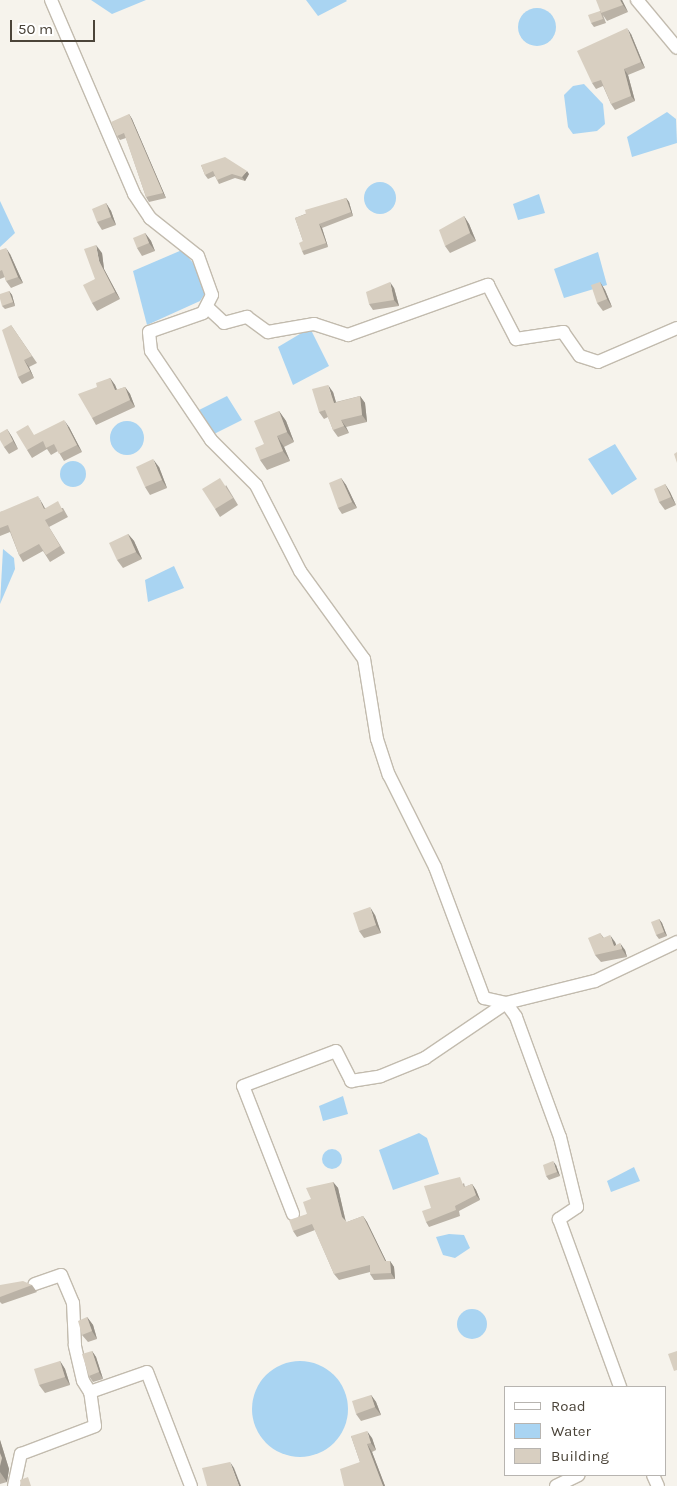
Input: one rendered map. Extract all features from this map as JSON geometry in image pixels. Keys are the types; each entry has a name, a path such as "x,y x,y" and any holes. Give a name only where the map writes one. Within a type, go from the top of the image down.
{"street":[{"path":"51,0 134,194 150,218 198,256 212,295 203,312 150,332 151,351 211,440 256,485 300,571 364,659 377,739 389,775 435,867 484,998 506,1003 516,1017 560,1137 577,1207 559,1219 620,1386"},
{"path":"638,0 677,48"},
{"path":"207,306 224,323 247,316 268,332 314,324 348,336 488,285 516,339 563,332 580,356 598,362 677,328"},
{"path":"294,1214 243,1086 336,1050 352,1082 381,1076 425,1058 506,1003 595,982 677,942"},
{"path":"14,1486 21,1454 95,1426 90,1392 83,1381 73,1304 61,1275 36,1284"},
{"path":"90,1392 147,1372 191,1486"},
{"path":"556,1486 577,1476"}],"water":[{"path":"91,0 146,0 112,14"},
{"path":"306,0 346,0 347,1 318,16"},
{"path":"537,8 550,14 556,27 550,40 537,46 524,40 518,27 524,14"},
{"path":"584,84 603,104 605,124 597,131 573,134 568,127 564,95 573,86"},
{"path":"667,112 676,119 677,143 632,157 627,137"},
{"path":"380,182 391,187 396,198 391,209 380,214 369,209 364,198 369,187"},
{"path":"539,194 545,213 518,220 513,204"},
{"path":"0,201 15,233 0,247"},
{"path":"182,250 194,264 206,292 200,301 147,325 133,271"},
{"path":"598,252 607,285 564,298 554,269"},
{"path":"310,328 329,366 293,385 278,347"},
{"path":"227,396 242,420 214,434 197,411"},
{"path":"127,421 134,422 139,426 143,431 143,445 139,450 134,454 127,455 120,454 115,450 111,445 110,438 111,431 115,426 120,422"},
{"path":"615,444 637,479 612,495 588,459"},
{"path":"73,461 82,465 86,474 82,483 73,487 64,483 60,474 64,465"},
{"path":"3,549 14,558 15,569 0,604"},
{"path":"174,566 184,588 148,602 145,580"},
{"path":"343,1096 348,1114 323,1121 319,1106"},
{"path":"419,1133 427,1138 439,1174 393,1190 379,1150"},
{"path":"332,1149 339,1152 342,1159 339,1166 332,1169 325,1166 322,1159 325,1152"},
{"path":"634,1167 640,1181 611,1192 607,1181"},
{"path":"449,1234 464,1235 470,1248 455,1258 443,1255 436,1237"},
{"path":"472,1309 483,1313 487,1324 483,1335 472,1339 461,1335 457,1324 461,1313"},
{"path":"300,1361 318,1365 334,1375 344,1391 348,1409 344,1427 334,1443 318,1453 300,1457 282,1453 266,1443 256,1427 252,1409 256,1391 266,1375 282,1365"}],"building":[{"path":"596,0 620,0 623,5 601,13"},
{"path":"600,11 603,19 591,23 588,15"},
{"path":"627,28 641,62 624,69 631,96 611,104 601,80 592,83 577,51"},
{"path":"129,114 163,193 146,197 124,133 117,136 111,122"},
{"path":"225,157 247,171 242,177 232,174 217,180 213,171 205,175 201,165"},
{"path":"346,198 351,212 319,224 326,243 302,251 299,243 303,241 295,218 306,214 305,210"},
{"path":"106,203 111,217 97,222 92,209"},
{"path":"464,216 470,233 445,246 439,230"},
{"path":"145,233 149,243 137,248 133,238"},
{"path":"96,245 99,261 115,292 92,303 83,285 95,279 84,249"},
{"path":"6,248 18,277 6,281 2,270 0,271 0,250"},
{"path":"390,282 394,300 369,304 366,292"},
{"path":"600,282 607,299 597,303 591,285"},
{"path":"9,291 13,302 2,306 0,294"},
{"path":"11,325 32,356 24,360 30,371 18,377 2,330"},
{"path":"110,378 115,390 125,387 130,400 92,418 78,394 97,387 96,383"},
{"path":"328,385 334,403 360,396 362,415 341,420 344,426 333,430 325,410 319,412 312,389"},
{"path":"279,411 287,432 277,436 283,451 260,460 255,448 264,444 254,421"},
{"path":"64,420 77,445 59,454 54,444 46,448 43,441 27,450 16,432 28,425 34,435"},
{"path":"7,429 13,441 4,447 0,440 0,433"},
{"path":"677,452 677,463 674,454"},
{"path":"153,459 162,480 145,487 136,467"},
{"path":"220,478 233,498 215,509 202,489"},
{"path":"341,478 352,502 338,508 329,483"},
{"path":"665,484 671,497 659,502 654,489"},
{"path":"38,496 44,509 58,501 63,511 45,520 60,546 46,555 39,544 19,555 8,525 0,528 0,512"},
{"path":"128,534 136,552 117,560 109,543"},
{"path":"370,907 376,925 359,931 353,913"},
{"path":"659,919 664,932 656,935 651,922"},
{"path":"600,933 603,938 610,935 614,946 620,943 622,949 595,955 588,938"},
{"path":"553,1161 557,1172 546,1176 543,1165"},
{"path":"460,1177 464,1187 472,1184 476,1195 455,1206 456,1210 426,1222 422,1211 431,1208 424,1186"},
{"path":"333,1182 342,1217 347,1222 363,1216 385,1261 390,1261 391,1273 370,1274 370,1265 334,1274 312,1224 293,1231 289,1220 307,1214 303,1202 311,1199 306,1188"},
{"path":"23,1281 32,1285 0,1297 0,1285"},
{"path":"87,1317 92,1331 82,1335 78,1321"},
{"path":"92,1351 99,1372 89,1376 82,1354"},
{"path":"677,1351 677,1370 674,1371 668,1354"},
{"path":"60,1361 65,1377 39,1385 34,1369"},
{"path":"371,1395 375,1407 356,1414 352,1401"},
{"path":"367,1431 371,1443 367,1444 383,1486 344,1486 340,1469 360,1462 351,1436"},
{"path":"230,1462 239,1486 207,1486 202,1468"},
{"path":"28,1477 31,1486 21,1486 20,1480"}]}
